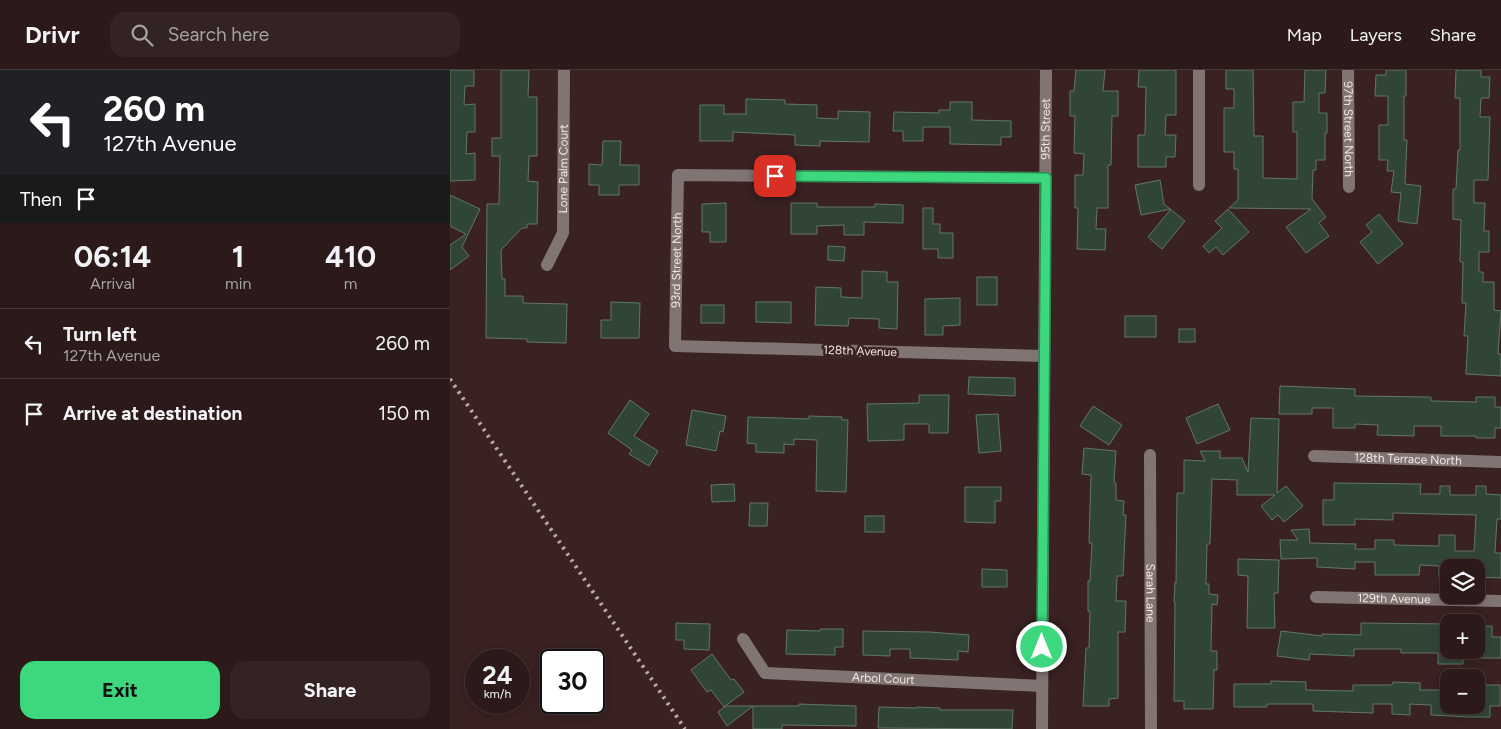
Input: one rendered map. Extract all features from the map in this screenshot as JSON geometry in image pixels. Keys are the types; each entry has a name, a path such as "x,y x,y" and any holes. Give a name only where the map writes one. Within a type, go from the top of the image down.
{"street":[{"name":"Lone Palm Court","path":"547,265 563,233 564,70"},
{"name":"95th Street","path":"1042,729 1046,70"},
{"path":"1199,70 1199,185"},
{"name":"97th Street North","path":"1348,70 1350,187"},
{"name":"93rd Street North","path":"675,346 678,175 1046,178"},
{"name":"128th Avenue","path":"675,346 1044,356"},
{"name":"Sarah Lane","path":"1150,456 1151,729"},
{"name":"128th Terrace North","path":"1314,456 1501,462"},
{"name":"129th Avenue","path":"1316,597 1501,601"},
{"name":"Arbol Court","path":"743,639 765,673 1042,686"}],"building":[{"path":"450,70 474,70 474,86 465,86 464,105 475,104 475,132 467,132 466,154 475,153 475,180 450,181"},
{"path":"501,70 529,70 528,97 537,97 537,156 529,156 528,181 538,182 537,224 527,224 527,228 522,228 501,250 502,279 505,279 505,296 523,296 523,303 567,304 566,343 527,342 527,339 486,338 487,204 499,204 500,156 492,156 492,138 501,138"},
{"path":"1076,70 1105,70 1103,91 1118,91 1118,116 1112,116 1111,165 1108,165 1108,208 1097,208 1096,229 1106,229 1105,250 1077,249 1078,208 1075,208 1075,175 1083,175 1084,154 1074,153 1075,116 1070,116 1070,91 1074,91"},
{"path":"1139,70 1176,70 1176,115 1166,115 1165,135 1176,135 1175,157 1166,157 1166,167 1138,167 1138,135 1145,135 1146,87 1138,87"},
{"path":"1226,70 1253,70 1254,136 1263,136 1263,178 1297,179 1297,132 1293,132 1293,102 1304,102 1305,70 1326,70 1325,93 1319,93 1319,113 1327,113 1325,160 1316,160 1316,170 1313,170 1312,199 1326,217 1319,223 1329,236 1306,253 1286,227 1311,209 1229,208 1238,200 1238,169 1234,169 1234,152 1224,152 1224,108 1234,108 1234,89 1226,89"},
{"path":"1386,70 1406,70 1406,96 1404,96 1404,140 1407,140 1405,184 1421,186 1417,224 1398,221 1401,193 1391,192 1394,171 1387,171 1388,160 1379,160 1379,125 1388,125 1388,96 1375,96 1376,75 1386,75"},
{"path":"1456,70 1481,70 1481,77 1490,77 1489,98 1481,98 1480,117 1490,117 1488,180 1474,180 1474,203 1485,203 1484,231 1489,231 1489,252 1479,252 1479,272 1483,272 1483,282 1494,282 1494,310 1501,311 1498,354 1501,354 1501,376 1466,374 1468,336 1464,336 1466,303 1462,303 1463,262 1460,262 1461,220 1453,219 1453,189 1456,189 1458,150 1460,150 1460,98 1455,98"},
{"path":"746,99 785,100 785,104 817,105 817,118 838,119 838,111 870,112 869,142 820,141 820,146 795,145 795,135 733,132 733,141 700,141 700,105 724,105 724,114 746,114"},
{"path":"950,102 972,102 972,120 1011,121 1011,137 1001,137 1001,145 950,144 950,127 923,127 923,141 903,141 903,131 893,131 894,112 939,113 939,110 950,110"},
{"path":"603,141 621,141 620,165 639,165 639,185 619,185 619,195 599,195 599,185 589,185 589,164 602,165"},
{"path":"1160,180 1164,204 1170,209 1141,215 1135,185"},
{"path":"450,195 480,209 462,247 469,256 450,270 450,245 466,234 450,226"},
{"path":"726,203 726,242 710,242 710,232 702,232 702,204"},
{"path":"791,203 817,203 817,207 875,207 875,204 903,205 903,223 864,222 864,235 844,235 844,225 817,226 817,234 791,234"},
{"path":"923,208 933,208 933,224 940,224 940,233 953,233 953,258 938,258 938,249 923,249"},
{"path":"1171,209 1185,221 1162,249 1148,237"},
{"path":"1228,209 1249,232 1223,255 1216,247 1209,253 1203,246 1222,228 1215,221"},
{"path":"1379,214 1403,244 1378,264 1360,242 1372,232 1366,225"},
{"path":"828,246 845,247 844,261 828,260"},
{"path":"862,271 887,272 887,282 898,282 897,329 879,328 879,319 849,318 848,326 815,325 816,287 841,288 841,297 862,298"},
{"path":"977,277 997,277 997,305 977,305"},
{"path":"960,298 960,325 943,326 943,335 925,335 925,299"},
{"path":"611,302 640,303 639,338 601,338 601,320 611,320"},
{"path":"756,302 791,302 791,323 756,322"},
{"path":"701,305 724,305 724,323 701,323"},
{"path":"1125,316 1156,316 1156,337 1125,337"},
{"path":"1179,329 1195,329 1195,342 1179,342"},
{"path":"969,377 1015,378 1015,396 968,394"},
{"path":"1280,386 1355,389 1355,396 1431,397 1431,401 1476,402 1476,397 1495,397 1495,407 1501,407 1501,428 1495,428 1495,438 1476,438 1476,436 1441,436 1441,426 1414,426 1414,436 1377,435 1378,425 1355,424 1355,428 1333,428 1333,408 1312,408 1312,414 1279,414"},
{"path":"919,395 949,395 948,433 929,433 929,424 904,424 904,440 868,441 867,404 919,403"},
{"path":"630,400 649,414 634,436 658,451 649,466 629,454 632,450 608,433"},
{"path":"1218,404 1230,430 1197,444 1186,418"},
{"path":"1093,406 1122,425 1109,445 1080,426"},
{"path":"692,410 726,416 723,432 720,431 716,451 686,445"},
{"path":"998,414 1001,451 979,453 976,415"},
{"path":"809,416 842,417 842,420 848,420 846,492 816,491 817,440 794,439 794,445 784,444 784,453 756,452 756,444 747,443 748,417 809,419"},
{"path":"1251,418 1279,419 1277,493 1286,486 1303,506 1284,522 1278,515 1272,520 1261,506 1275,495 1237,495 1237,480 1212,479 1210,544 1207,544 1206,584 1209,584 1209,594 1218,595 1217,605 1212,604 1211,651 1217,651 1217,670 1214,670 1213,709 1184,709 1184,701 1174,701 1174,602 1177,493 1184,493 1184,460 1205,461 1200,451 1220,451 1220,458 1242,458 1248,472"},
{"path":"1084,448 1116,451 1114,482 1116,483 1116,500 1124,501 1123,515 1126,515 1123,576 1117,576 1116,601 1126,601 1125,632 1118,632 1118,698 1109,699 1109,706 1083,706 1086,648 1089,648 1090,611 1088,611 1088,581 1090,581 1092,543 1089,543 1091,475 1082,474"},
{"path":"1334,483 1421,484 1420,494 1440,494 1440,486 1450,486 1450,495 1476,495 1476,486 1486,486 1486,494 1501,495 1501,519 1497,519 1495,553 1501,553 1501,578 1485,577 1485,559 1440,559 1439,577 1439,566 1420,565 1419,575 1375,575 1375,562 1355,562 1355,569 1317,567 1317,558 1281,559 1280,540 1298,540 1291,530 1309,529 1310,543 1356,544 1355,549 1375,549 1375,540 1394,540 1394,545 1439,546 1439,535 1455,535 1455,551 1474,551 1476,515 1393,513 1393,520 1355,519 1355,525 1323,525 1323,500 1334,500"},
{"path":"734,484 735,501 712,502 711,485"},
{"path":"965,487 1001,487 1001,501 995,501 995,523 965,522"},
{"path":"750,503 768,503 767,526 749,526"},
{"path":"865,516 884,516 884,532 865,532"},
{"path":"1238,559 1279,560 1278,593 1274,593 1275,628 1247,628 1248,576 1238,575"},
{"path":"982,569 1007,570 1007,587 982,587"},
{"path":"676,623 710,624 709,650 684,649 684,640 676,640"},
{"path":"1361,623 1440,624 1440,659 1463,659 1463,664 1438,664 1438,653 1401,653 1401,649 1354,649 1354,656 1310,654 1309,660 1277,656 1281,631 1322,636 1322,634 1361,635"},
{"path":"1485,626 1492,626 1492,637 1501,637 1501,658 1485,658"},
{"path":"820,629 843,629 843,647 835,647 835,655 786,654 787,630 820,631"},
{"path":"863,631 930,632 969,635 968,652 958,651 958,660 910,658 910,649 890,649 890,656 863,655"},
{"path":"712,654 731,680 734,679 744,692 724,707 711,690 707,692 691,670"},
{"path":"1271,681 1306,682 1306,690 1353,691 1353,685 1392,685 1393,682 1420,683 1420,690 1440,690 1440,714 1485,714 1485,685 1500,685 1500,706 1490,706 1490,717 1431,715 1431,705 1410,704 1410,715 1392,714 1392,704 1373,704 1373,713 1313,711 1313,704 1267,704 1267,707 1234,707 1234,684 1271,684"},
{"path":"799,704 856,706 856,726 782,725 782,729 753,729 753,706 799,706"},
{"path":"726,706 753,706 727,726 718,712"},
{"path":"879,707 940,708 940,710 1013,710 1012,729 878,728"}],"railway":[{"path":"450,379 685,729"}],"route":[{"path":"775,176 1046,178 1042,647"}]}
